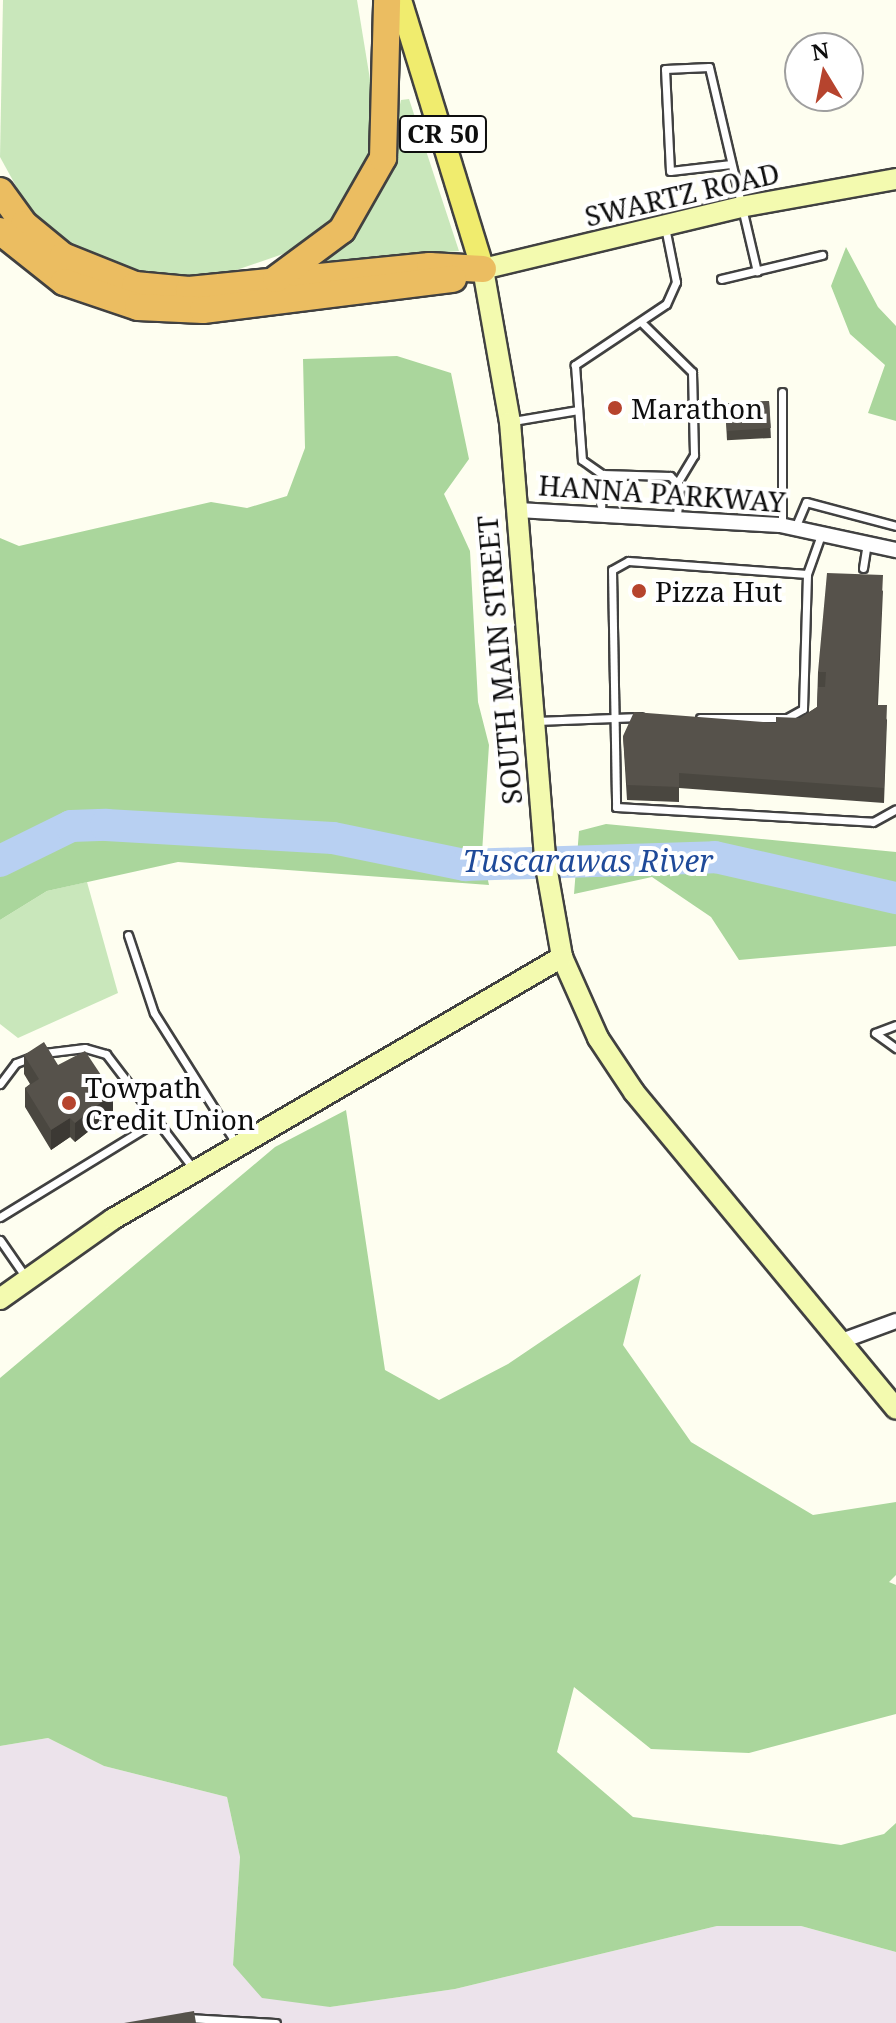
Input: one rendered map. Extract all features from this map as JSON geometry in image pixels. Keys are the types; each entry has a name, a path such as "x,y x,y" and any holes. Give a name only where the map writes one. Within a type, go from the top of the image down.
{"highway":[{"path":"274,280 342,230 375,180 388,135 387,0"},
{"path":"0,191 45,243 105,276 162,289 483,269"},
{"path":"0,231 43,270 87,293 172,311 406,288 483,269"}],"main road":[{"name":"SOUTH MAIN STREET","path":"400,0 483,269 510,422 550,901 562,957 598,1038 634,1092 896,1409"},
{"name":"SWARTZ ROAD","path":"483,269 741,207 896,179"},
{"path":"0,1299 26,1278 195,1170 562,957"}],"street":[{"name":"HANNA PARKWAY","path":"518,510 601,512 788,527 866,548 896,550"},
{"path":"839,1342 896,1321"}],"lane":[{"path":"731,164 670,171 665,69 709,67 757,271"},
{"path":"664,225 676,282 666,304 642,323 575,365 582,460 602,474 670,476 677,483"},
{"path":"721,279 822,255"},
{"path":"642,323 692,372 694,455 677,483 677,517"},
{"path":"782,392 788,527"},
{"path":"510,422 578,410"},
{"path":"601,512 602,474"},
{"path":"788,527 806,502 896,526"},
{"path":"693,718 787,718 803,709 807,574 821,535"},
{"path":"863,568 866,548"},
{"path":"807,574 628,561 612,570 616,807 873,822 896,809"},
{"path":"534,721 646,717"},
{"path":"128,935 154,1013 237,1145"},
{"path":"896,1025 875,1033 896,1048"},
{"path":"0,1084 16,1063 85,1048 106,1054 195,1170"},
{"path":"0,1217 158,1120"},
{"path":"0,1240 26,1278"},
{"path":"172,2020 201,2015 276,2023"}],"shaded area":[{"path":"48,1738 104,1766 227,1797 240,1857 233,1965 330,2007 455,1989 717,1926 801,1926 896,1952 896,2023 0,2023 0,1746"}],"green space":[{"path":"3,0 357,0 376,116 370,169 332,225 283,254 219,276 161,278 88,257 33,217 0,157"},
{"path":"409,99 459,251 318,265 352,235 381,189 401,100"},
{"path":"846,247 878,307 896,326 896,421 868,413 885,365 850,334 831,286"},
{"path":"397,356 451,373 469,459 444,494 470,551 478,702 489,745 482,853 489,885 178,862 47,891 0,920 0,538 19,546 211,502 247,508 287,496 305,448 303,359"},
{"path":"606,824 896,852 896,946 739,960 711,917 652,877 574,894 579,831"},
{"path":"87,882 118,993 18,1038 0,1024 0,920 47,891"},
{"path":"346,1110 385,1370 439,1400 508,1364 641,1274 623,1345 691,1442 813,1515 896,1502 896,1575 889,1582 896,1585 896,1714 749,1753 651,1749 574,1687 557,1752 633,1817 841,1845 884,1834 896,1823 896,1952 801,1926 717,1926 455,1989 330,2007 262,1998 233,1965 240,1857 227,1797 104,1766 48,1738 0,1746 0,1378 275,1147"}],"building":[{"path":"769,401 771,428 727,431 725,404"},
{"path":"827,573 883,575 877,705 887,705 884,788 679,773 679,787 627,785 623,736 634,712 776,723 776,717 800,718 817,707 818,687 825,687 826,672 818,672"},
{"name":"Towpath Credit Union","path":"44,1042 58,1065 85,1051 113,1093 75,1123 70,1118 51,1130 25,1088 39,1079 24,1055"},
{"path":"194,2011 196,2023 124,2023"}],"waterway":[{"name":"Tuscarawas River","path":"0,861 71,826 106,825 333,838 465,865 715,857 896,898"}],"place":[{"name":"Marathon","path":"615,408"},
{"name":"Pizza Hut","path":"639,591"},
{"name":"Towpath Credit Union","path":"69,1103"}]}
